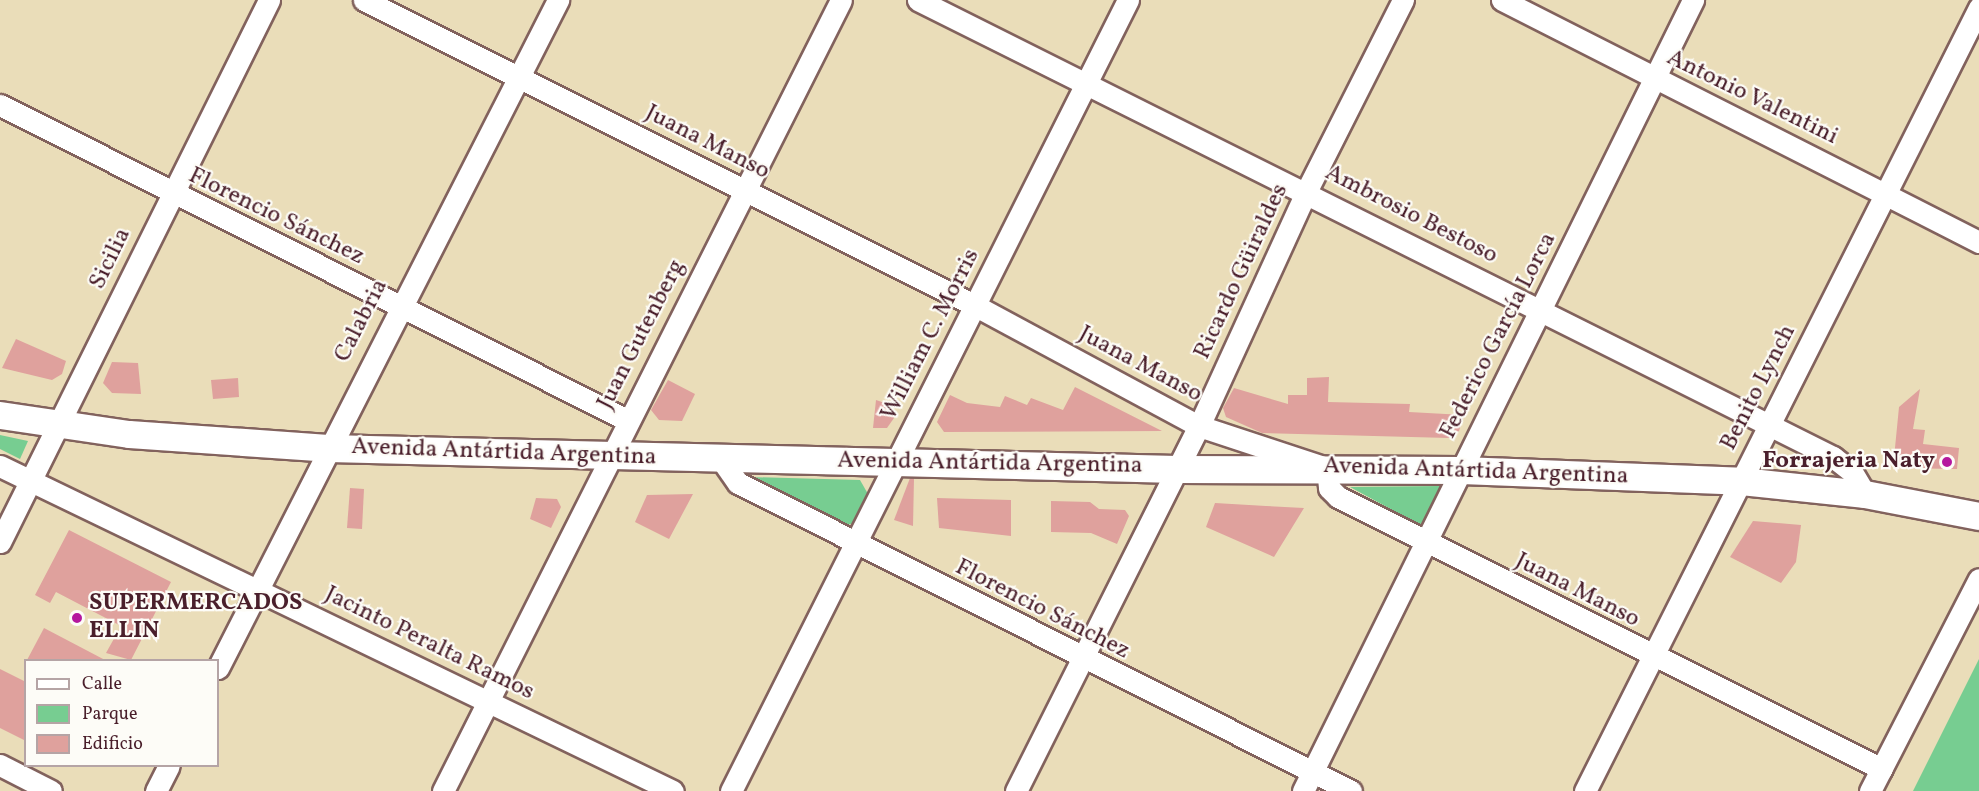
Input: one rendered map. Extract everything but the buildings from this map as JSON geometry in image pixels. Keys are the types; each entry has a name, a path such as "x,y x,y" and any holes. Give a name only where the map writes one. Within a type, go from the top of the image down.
{"main road":[{"name":"Avenida Antártida Argentina","path":"0,415 59,425 328,448 1176,469 1461,470 1741,481 1865,494 1979,516"}],"street":[{"name":"Sicilia","path":"0,542 269,0"},
{"name":"Juana Manso","path":"364,0 974,305 1199,426 1327,468 1329,488 1338,497 1652,658 1882,769"},
{"name":"Calabria","path":"219,666 398,306 558,0"},
{"name":"Juan Gutenberg","path":"443,791 627,420 841,0"},
{"name":"Ambrosio Bestoso","path":"918,0 1306,190 1542,312 1833,457 1852,472 1865,494"},
{"name":"William C. Morris","path":"731,791 974,305 1088,85 1128,0"},
{"name":"Ricardo Güiraldes","path":"1016,791 1199,426 1306,190 1403,0"},
{"name":"Antonio Valentini","path":"1502,0 1979,242"},
{"name":"Federico García Lorca","path":"1307,782 1542,312 1693,0"},
{"name":"Benito Lynch","path":"1585,791 1979,8"},
{"name":"Florencio Sánchez","path":"0,105 171,194 627,420"},
{"name":"Florencio Sánchez","path":"721,459 738,483 855,545 1081,659 1307,782 1351,791"},
{"name":"Jacinto Peralta Ramos","path":"0,466 673,791"},
{"path":"1870,791 1979,579"},
{"path":"0,765 51,791"},
{"path":"156,791 168,767"}],"green space":[{"path":"0,435 28,441 20,459 0,449"},
{"path":"749,477 860,480 868,494 854,523 844,526"},
{"path":"1440,486 1440,496 1420,525 1350,487"},
{"path":"1979,659 1979,791 1913,791"}],"place":[{"name":"Forrajeria Naty","path":"1947,462"},
{"name":"SUPERMERCADOS ELLIN","path":"77,618"}]}
